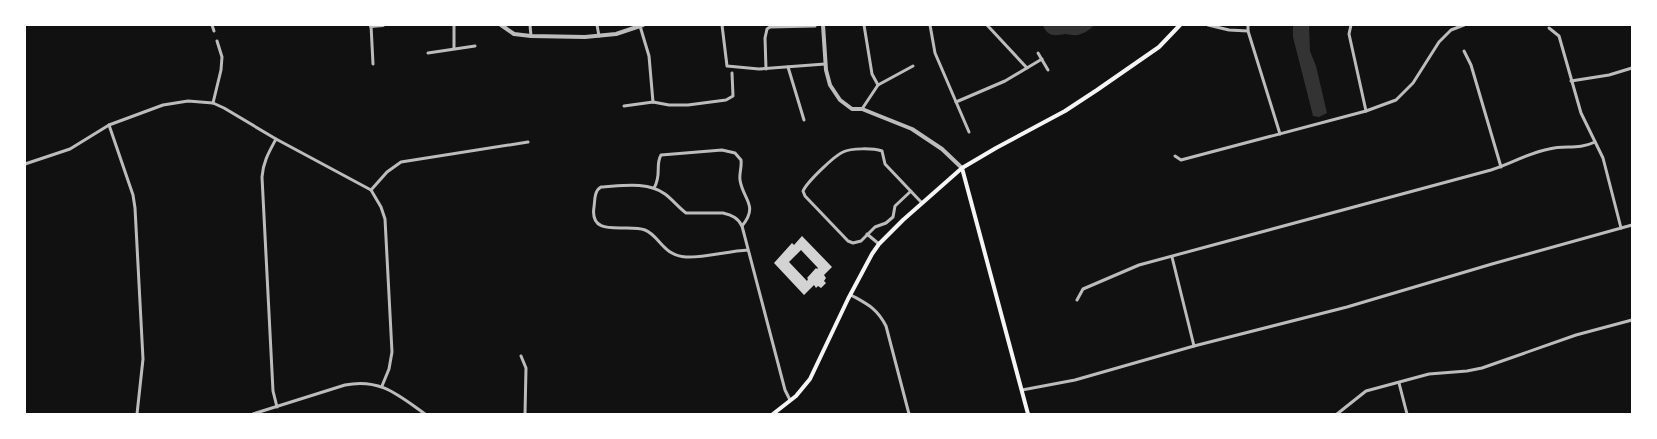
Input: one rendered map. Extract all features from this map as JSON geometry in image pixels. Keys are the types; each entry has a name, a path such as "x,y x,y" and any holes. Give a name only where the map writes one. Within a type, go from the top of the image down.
{"main road":[{"path":"773,414 790,400 810,379 850,295 879,244 962,168 1065,111 1159,47 1180,25"},
{"path":"962,168 1028,414"}],"street":[{"path":"212,25 214,31"},
{"path":"373,64 371,25 383,25"},
{"path":"454,25 454,48"},
{"path":"501,25 514,34 532,36 599,36 616,34 642,26 649,56 653,102"},
{"path":"530,25 532,36"},
{"path":"597,25 599,36"},
{"path":"722,25 727,66 766,68 825,64"},
{"path":"823,25 825,64 830,85 840,100 852,109 862,110 903,125 918,133 942,149 962,168"},
{"path":"864,25 872,74 878,85"},
{"path":"930,25 935,53 969,132"},
{"path":"987,25 1027,68"},
{"path":"1208,25 1223,29 1248,31"},
{"path":"1244,25 1248,25 1248,31 1280,134"},
{"path":"1351,25 1349,34 1366,111"},
{"path":"1175,156 1181,160 1366,111 1396,100 1413,83 1439,42 1451,30 1464,25"},
{"path":"766,68 765,38 767,29 770,27 815,26"},
{"path":"1549,28 1559,36 1581,113 1603,158 1621,228"},
{"path":"213,103 222,70 222,57 218,41"},
{"path":"428,53 475,46"},
{"path":"1464,51 1471,65 1501,167"},
{"path":"1038,54 1048,70"},
{"path":"956,102 1006,81 1042,59"},
{"path":"862,110 878,85 913,66"},
{"path":"788,67 804,120"},
{"path":"1571,81 1609,75 1632,68"},
{"path":"624,106 653,102 669,105 688,105 726,100 733,96 732,73"},
{"path":"25,164 70,149 109,124 175,102 213,103 371,190 381,207 385,219 392,352 389,369 382,386"},
{"path":"109,124 133,195 135,208 143,358 137,414"},
{"path":"276,139 267,155 262,177 273,391 277,407"},
{"path":"371,190 387,172 401,162 528,142"},
{"path":"1077,300 1084,289 1139,265 1491,170 1538,151 1552,148 1574,148 1595,142"},
{"path":"911,191 894,206 893,217 886,223 875,227 857,243 848,241 805,196 803,191 841,152 875,149 882,151 885,164 911,191 922,203"},
{"path":"654,188 658,181 658,161 661,155 714,150 735,153 741,160 740,180 750,206 749,217 742,226"},
{"path":"748,250 680,256 667,250 645,230 602,227 595,221 593,212 596,191 601,187 637,185 654,188 665,194 686,213 729,215 736,218 742,226 785,390 790,400"},
{"path":"1022,390 1075,380 1194,346 1347,307 1632,225"},
{"path":"867,234 879,244"},
{"path":"1172,257 1194,346"},
{"path":"850,295 868,305 881,317 886,326 909,414"},
{"path":"1337,414 1366,391 1429,374 1482,368 1532,350 1632,320"},
{"path":"521,356 526,368 525,414"},
{"path":"253,414 345,385 358,383 382,386 425,414"},
{"path":"1399,383 1407,414"}],"shaded area":[{"path":"1043,25 1095,25 1080,34 1052,35 1047,32"},
{"path":"1293,25 1309,25 1310,51 1316,66 1327,113 1319,117 1313,116 1293,37"}],"building":[{"path":"802,236 832,267 824,275 826,283 821,288 818,286 816,288 814,285 804,295 774,263 792,243 794,245","holes":["801,250 818,268 807,278 807,281 789,262"]}]}
